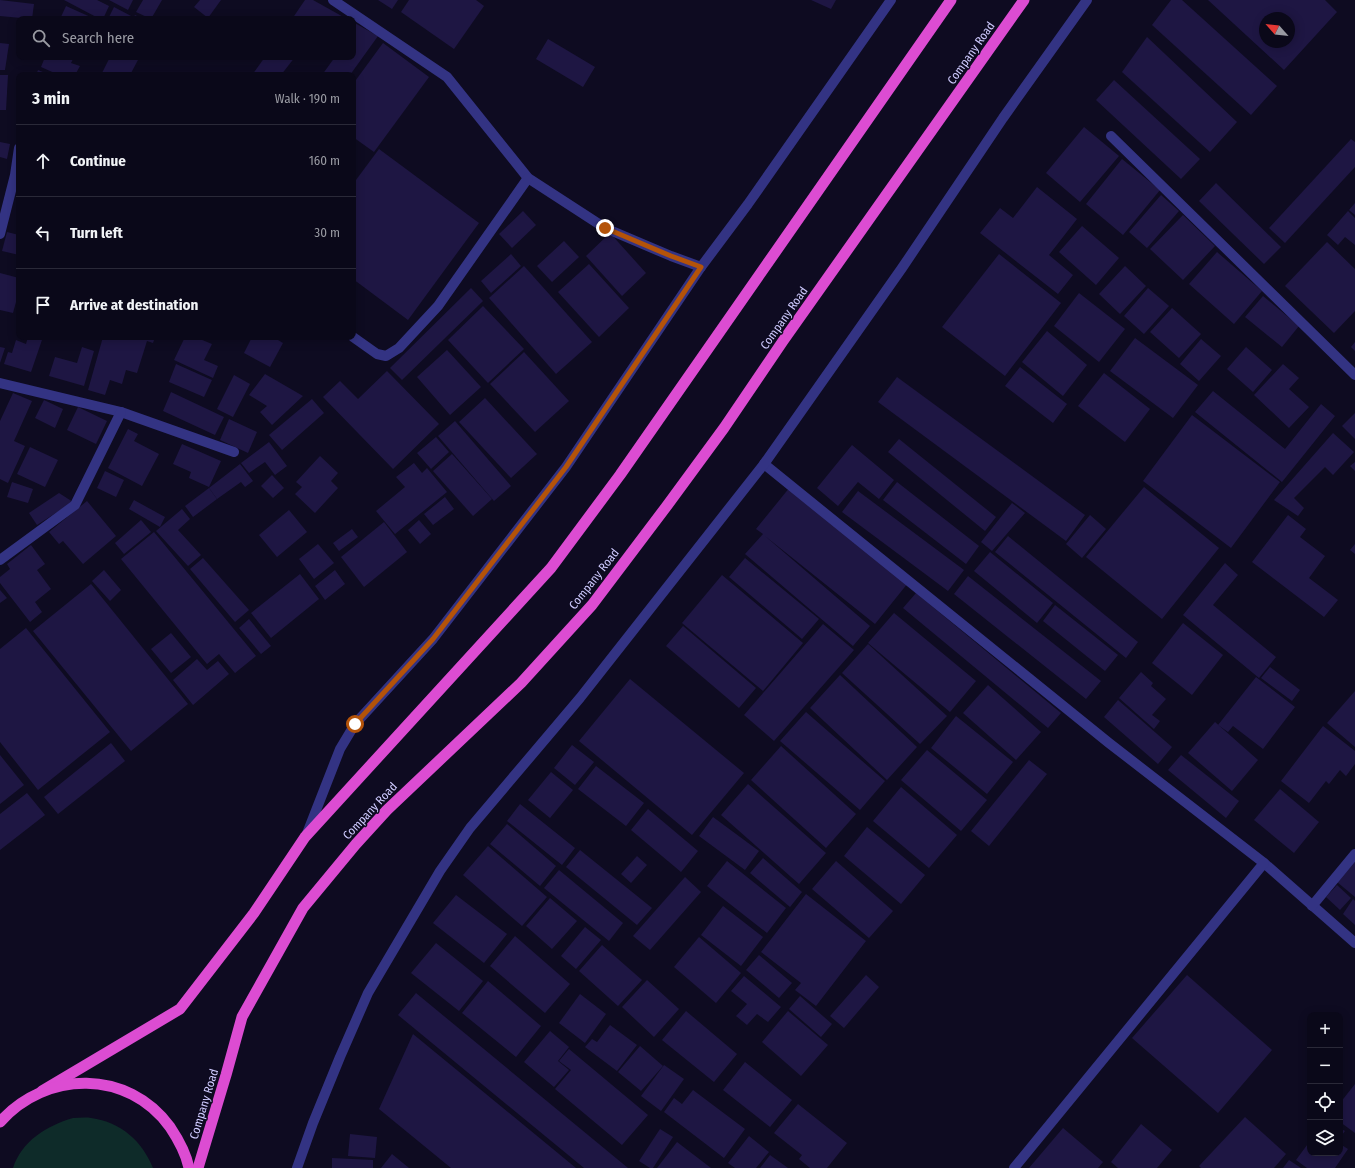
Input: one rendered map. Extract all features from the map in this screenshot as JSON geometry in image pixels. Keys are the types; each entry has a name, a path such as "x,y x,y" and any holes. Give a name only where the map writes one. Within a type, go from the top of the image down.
{"highway":[{"path":"0,1122 10,1110 180,1009 254,913 305,837 551,568 620,475 951,0"},
{"name":"Company Road","path":"198,1168 242,1017 303,908 356,844 387,810 521,683 592,605 724,428 1024,0"},
{"path":"42,1091 67,1084 94,1083 119,1089 143,1100 162,1117 178,1138 189,1168"}],"street":[{"path":"333,0 447,77 528,178 605,228 701,267"},
{"path":"305,837 340,749 355,724 433,639 566,467 701,267 748,204 891,0"},
{"path":"297,1168 340,1057 368,993 440,871 470,828 580,698 764,464 898,275 1003,118 1086,0"},
{"path":"1111,136 1355,375"},
{"path":"0,234 16,168"},
{"path":"356,339 377,354 386,356 399,348 438,306 528,178"},
{"path":"0,383 121,412 234,452"},
{"path":"0,560 76,505 121,412"},
{"path":"764,464 1109,743 1264,863 1355,943"},
{"path":"1312,906 1355,854"},
{"path":"1014,1168 1264,863"}],"green space":[{"path":"73,1118 102,1120 121,1128 143,1149 153,1168 13,1168 22,1150 36,1136 54,1125"}],"building":[{"path":"0,0 34,4 32,16 16,16 16,18 0,16"},
{"path":"64,0 97,0 109,6 104,16 94,16"},
{"path":"109,0 133,0 128,10"},
{"path":"143,0 162,0 153,16 145,16 136,12"},
{"path":"200,0 221,0 209,16 205,16 194,7"},
{"path":"305,0 313,0 342,16 294,16"},
{"path":"378,0 398,0 392,9"},
{"path":"409,0 476,0 484,6 454,49 401,12"},
{"path":"811,0 836,0 831,9"},
{"path":"1171,0 1182,0 1277,86 1251,115 1152,25"},
{"path":"1208,0 1325,0 1337,12 1284,70 1260,48 1295,48 1295,12 1259,12 1259,47"},
{"path":"66,6 88,16 61,16"},
{"path":"114,7 131,16 110,16"},
{"path":"356,24 378,36 352,72 324,72 333,60 356,60"},
{"path":"1147,37 1237,122 1210,152 1122,72"},
{"path":"548,39 595,67 583,87 536,59"},
{"path":"0,43 9,44 5,70 0,70"},
{"path":"383,43 429,77 374,152 356,139 356,80"},
{"path":"44,60 72,60 71,63 80,66 77,72 52,72 41,67"},
{"path":"108,60 138,60 132,72 102,72"},
{"path":"263,60 293,60 283,72 254,72"},
{"path":"0,75 8,75 6,110 0,110"},
{"path":"1114,80 1200,159 1181,179 1096,100"},
{"path":"1084,127 1119,156 1080,202 1046,173"},
{"path":"1351,139 1355,142 1355,167 1285,243 1269,228"},
{"path":"0,142 10,144 7,159 0,157"},
{"path":"379,149 479,223 408,320 356,281 356,180"},
{"path":"1122,159 1160,190 1123,235 1086,204"},
{"path":"1216,183 1281,247 1264,264 1199,201"},
{"path":"1037,187 1077,219 1049,255 1073,275 1058,294 980,233 1000,208 1013,218"},
{"path":"1161,195 1179,211 1147,248 1129,232"},
{"path":"1355,203 1355,215 1349,210"},
{"path":"523,211 536,225 512,248 499,234"},
{"path":"1348,211 1355,218 1355,245 1345,237 1338,245 1327,235"},
{"path":"1183,215 1215,246 1183,280 1150,249"},
{"path":"1082,226 1119,258 1096,285 1059,252"},
{"path":"7,232 16,234 16,254 2,251"},
{"path":"610,233 646,273 622,296 586,256"},
{"path":"564,241 579,257 552,282 537,266"},
{"path":"1327,242 1355,269 1355,311 1334,333 1285,286"},
{"path":"1217,252 1262,291 1234,324 1189,284"},
{"path":"511,254 521,266 491,293 481,281"},
{"path":"999,254 1061,303 1005,376 942,327"},
{"path":"589,264 629,308 599,337 558,292"},
{"path":"524,266 592,342 556,374 489,298"},
{"path":"1125,266 1146,286 1120,314 1099,294"},
{"path":"0,273 16,277 16,302 13,313 0,310"},
{"path":"471,288 483,301 402,380 390,368"},
{"path":"1148,288 1169,306 1144,334 1124,316"},
{"path":"1079,293 1125,329 1099,362 1054,326"},
{"path":"1263,296 1299,326 1282,347 1245,317"},
{"path":"483,306 524,349 488,383 448,340"},
{"path":"1172,308 1201,334 1179,358 1150,332"},
{"path":"1047,331 1087,365 1063,396 1022,362"},
{"path":"1135,338 1198,385 1173,418 1110,371"},
{"path":"1201,339 1221,356 1199,381 1180,364"},
{"path":"16,340 26,344 27,340 42,340 31,372 4,364 8,352 12,353"},
{"path":"102,340 154,340 153,343 147,341 137,373 126,370 122,384 110,380 105,395 88,390"},
{"path":"184,340 202,340 212,344 204,360 218,366 213,378 174,360"},
{"path":"250,340 278,340 283,343 270,367 244,353"},
{"path":"1355,342 1355,351 1351,347"},
{"path":"0,347 5,348 0,363"},
{"path":"82,347 94,351 84,386 49,376 55,357 77,363"},
{"path":"1246,347 1272,370 1253,392 1227,369"},
{"path":"447,350 481,387 450,415 417,377"},
{"path":"524,352 569,401 535,432 490,384"},
{"path":"176,364 212,380 204,397 169,382"},
{"path":"1283,364 1299,378 1289,389 1309,407 1289,428 1254,395"},
{"path":"1020,367 1067,404 1053,423 1005,386"},
{"path":"387,371 439,424 393,469 323,397 340,381 358,399"},
{"path":"1104,373 1150,409 1125,442 1078,406"},
{"path":"265,374 303,396 272,425 260,412 267,406 249,395"},
{"path":"234,375 250,384 233,417 217,409"},
{"path":"897,377 1085,515 1066,541 878,402"},
{"path":"1213,391 1285,449 1321,404 1335,416 1282,482 1195,412"},
{"path":"171,392 224,417 215,435 163,411"},
{"path":"13,393 32,401 14,441 25,446 8,483 0,479 0,421"},
{"path":"485,398 537,454 511,478 459,422"},
{"path":"312,399 324,413 282,450 269,435"},
{"path":"44,400 63,409 55,428 35,418"},
{"path":"78,407 107,421 96,444 67,430"},
{"path":"1355,413 1355,439 1342,426"},
{"path":"1192,415 1280,482 1231,548 1143,481"},
{"path":"229,419 257,432 248,453 220,440"},
{"path":"455,421 511,486 494,501 438,436"},
{"path":"128,429 138,434 134,441 159,454 142,486 108,468"},
{"path":"1333,433 1354,452 1333,475 1325,467 1294,498 1304,508 1298,516 1274,500"},
{"path":"436,437 449,452 431,469 417,453"},
{"path":"899,439 996,517 985,531 888,452"},
{"path":"269,442 287,466 275,475 265,462 249,473 241,463"},
{"path":"182,444 221,461 209,487 189,478 191,472 173,464"},
{"path":"852,445 894,480 879,499 858,482 838,506 817,488"},
{"path":"30,447 58,460 45,487 17,474"},
{"path":"452,454 492,499 473,516 433,471"},
{"path":"320,456 338,473 331,481 338,488 315,513 295,494 302,487 296,482"},
{"path":"1355,462 1355,471 1350,466"},
{"path":"414,463 422,473 427,468 447,492 395,534 376,511 405,487 396,477"},
{"path":"240,464 253,481 245,487 241,482 217,499 209,488"},
{"path":"105,471 124,480 116,497 97,488"},
{"path":"272,475 284,488 273,498 261,486"},
{"path":"12,482 33,489 28,503 7,497"},
{"path":"897,482 979,546 966,564 883,500"},
{"path":"790,487 908,583 875,624 765,536 870,626 853,646 745,554 763,534 756,529"},
{"path":"1144,487 1219,548 1162,619 1086,557"},
{"path":"209,488 217,499 193,517 185,506"},
{"path":"858,491 964,570 948,591 842,512"},
{"path":"59,493 73,502 37,525 29,513"},
{"path":"445,497 454,509 433,525 424,514"},
{"path":"134,500 165,517 160,527 129,509"},
{"path":"87,501 116,536 83,564 63,541 59,544 49,532"},
{"path":"1012,503 1025,513 992,551 981,542"},
{"path":"182,509 190,519 178,530 201,555 188,566 156,531"},
{"path":"289,510 307,532 277,557 259,535"},
{"path":"1090,515 1106,529 1082,558 1066,544"},
{"path":"1288,515 1306,529 1300,537 1325,556 1309,578 1338,600 1324,617 1252,562"},
{"path":"141,520 151,532 124,554 115,543"},
{"path":"419,520 431,534 420,544 408,530"},
{"path":"384,522 407,552 364,587 341,557"},
{"path":"352,529 358,537 339,551 333,543"},
{"path":"154,532 256,656 235,673 219,654 207,664 121,559"},
{"path":"1008,536 1138,642 1126,658 995,552"},
{"path":"318,544 334,563 314,579 299,559"},
{"path":"1355,544 1355,554 1350,550"},
{"path":"31,545 45,564 37,570 51,589 35,602 42,612 30,622 0,583 0,577 10,569 7,564"},
{"path":"990,552 1053,603 1037,623 974,571"},
{"path":"203,558 249,610 235,622 190,569"},
{"path":"745,558 819,619 802,639 729,577"},
{"path":"1225,563 1238,575 1213,605 1276,657 1259,678 1183,615"},
{"path":"104,570 121,590 110,601 92,581"},
{"path":"335,570 345,584 325,600 315,586"},
{"path":"300,574 319,599 271,638 251,613"},
{"path":"722,575 803,643 763,691 682,623"},
{"path":"968,576 1101,681 1086,699 954,594"},
{"path":"91,584 188,704 131,751 33,631"},
{"path":"0,590 7,598 0,603"},
{"path":"916,593 1061,713 1048,728 903,608"},
{"path":"1055,605 1118,655 1105,671 1043,621"},
{"path":"894,613 976,681 950,712 868,643"},
{"path":"249,619 271,646 261,654 239,628"},
{"path":"1183,623 1223,655 1192,695 1152,663"},
{"path":"823,624 854,650 774,741 744,715"},
{"path":"683,626 756,688 739,708 666,646"},
{"path":"26,628 110,732 38,790 0,742 0,649"},
{"path":"171,633 191,657 171,673 151,649"},
{"path":"868,644 947,716 920,744 842,673"},
{"path":"197,659 207,670 218,661 229,674 193,705 173,680"},
{"path":"1270,667 1300,690 1292,701 1261,678"},
{"path":"1141,672 1153,683 1151,686 1166,699 1152,715 1160,721 1154,729 1119,698"},
{"path":"840,675 917,747 887,780 810,708"},
{"path":"1256,677 1295,707 1263,749 1233,726 1228,732 1218,725"},
{"path":"630,679 744,773 692,835 579,741"},
{"path":"988,685 1041,732 1016,760 963,713"},
{"path":"1355,691 1355,747 1327,723"},
{"path":"1118,700 1172,747 1158,764 1104,717"},
{"path":"806,712 885,781 860,810 780,741"},
{"path":"956,716 1013,762 987,794 931,748"},
{"path":"1215,722 1258,760 1232,791 1188,753"},
{"path":"1323,726 1355,751 1355,764 1346,776 1340,770 1329,784 1326,781 1309,803 1281,781"},
{"path":"111,743 125,761 58,814 44,797"},
{"path":"572,745 594,762 575,785 554,768"},
{"path":"781,746 856,814 826,848 751,780"},
{"path":"927,750 987,800 961,831 901,780"},
{"path":"0,755 24,785 0,804"},
{"path":"1181,755 1239,801 1226,818 1168,770"},
{"path":"1029,760 1047,774 989,846 971,831"},
{"path":"596,766 644,803 626,826 578,789"},
{"path":"551,772 573,790 550,818 528,800"},
{"path":"748,784 826,853 799,884 721,815"},
{"path":"901,787 957,835 929,868 873,821"},
{"path":"1280,789 1319,822 1294,853 1254,820"},
{"path":"27,793 45,815 0,850 0,814"},
{"path":"520,804 575,848 562,865 507,821"},
{"path":"648,809 698,851 681,872 631,830"},
{"path":"713,817 759,851 745,870 699,836"},
{"path":"507,824 556,866 540,886 490,844"},
{"path":"867,827 925,875 901,904 844,856"},
{"path":"488,846 547,897 522,926 463,875"},
{"path":"580,850 652,908 637,925 566,867"},
{"path":"637,856 647,865 631,883 621,874"},
{"path":"763,858 802,892 790,907 750,873"},
{"path":"1355,860 1355,897 1337,882"},
{"path":"727,861 786,908 767,933 707,886"},
{"path":"836,861 893,911 869,938 812,889"},
{"path":"559,870 623,923 609,941 544,888"},
{"path":"685,877 701,892 650,950 633,936"},
{"path":"1337,885 1351,898 1340,910 1326,897"},
{"path":"806,894 866,941 816,1006 795,990 801,983 761,952"},
{"path":"456,895 507,934 484,963 433,923"},
{"path":"550,898 577,921 552,949 526,926"},
{"path":"1353,899 1355,901 1355,925 1343,914"},
{"path":"723,906 763,937 741,966 701,935"},
{"path":"585,927 601,940 576,969 561,956"},
{"path":"515,936 570,984 545,1013 490,966"},
{"path":"699,937 741,973 716,1003 674,967"},
{"path":"436,943 483,981 459,1011 411,973"},
{"path":"602,945 642,980 618,1006 579,971"},
{"path":"759,955 792,983 779,998 746,970"},
{"path":"866,975 879,987 844,1028 830,1016"},
{"path":"1187,975 1272,1050 1218,1113 1132,1038"},
{"path":"744,976 781,1007 768,1022 757,1014 747,1025 736,1016 747,1004 731,991"},
{"path":"647,980 679,1009 654,1037 622,1007"},
{"path":"488,981 541,1026 516,1057 462,1013"},
{"path":"416,993 628,1168 584,1168 398,1015"},
{"path":"580,994 606,1014 585,1043 559,1023"},
{"path":"800,996 832,1024 821,1037 789,1009"},
{"path":"686,1011 737,1054 714,1082 662,1040"},
{"path":"788,1011 828,1045 801,1076 762,1042"},
{"path":"610,1025 637,1045 617,1071 585,1047 592,1039 597,1042"},
{"path":"550,1031 569,1047 558,1061 569,1070 554,1087 524,1062"},
{"path":"413,1034 576,1168 451,1168 379,1109"},
{"path":"640,1046 663,1066 641,1091 618,1072"},
{"path":"569,1049 648,1115 622,1145 555,1089 571,1070 559,1061"},
{"path":"745,1062 792,1100 770,1127 723,1090"},
{"path":"664,1065 684,1079 661,1111 641,1096"},
{"path":"1355,1084 1355,1133 1343,1124 1343,1099"},
{"path":"693,1090 745,1129 724,1158 664,1112 674,1098 682,1104"},
{"path":"798,1104 847,1143 827,1168 810,1168 799,1159 802,1155 774,1133"},
{"path":"1245,1117 1286,1154 1274,1168 1201,1168 1199,1166"},
{"path":"1141,1124 1172,1150 1157,1168 1118,1168 1111,1162"},
{"path":"1063,1128 1103,1162 1098,1168 1029,1168"},
{"path":"660,1129 673,1137 653,1168 650,1168 639,1161"},
{"path":"350,1134 377,1137 375,1158 348,1156"},
{"path":"749,1136 769,1152 756,1168 735,1168 728,1163"},
{"path":"677,1142 711,1168 657,1168"},
{"path":"1307,1145 1307,1156 1343,1156 1343,1146 1348,1149 1335,1168 1307,1168 1296,1160"},
{"path":"392,1154 409,1168 381,1168"},
{"path":"770,1155 788,1168 760,1168"},
{"path":"332,1158 373,1160 373,1168 332,1168"},
{"path":"1289,1160 1301,1168 1283,1168"}],"route":[{"path":"355,724 433,639 566,467 701,267 605,228"}]}
